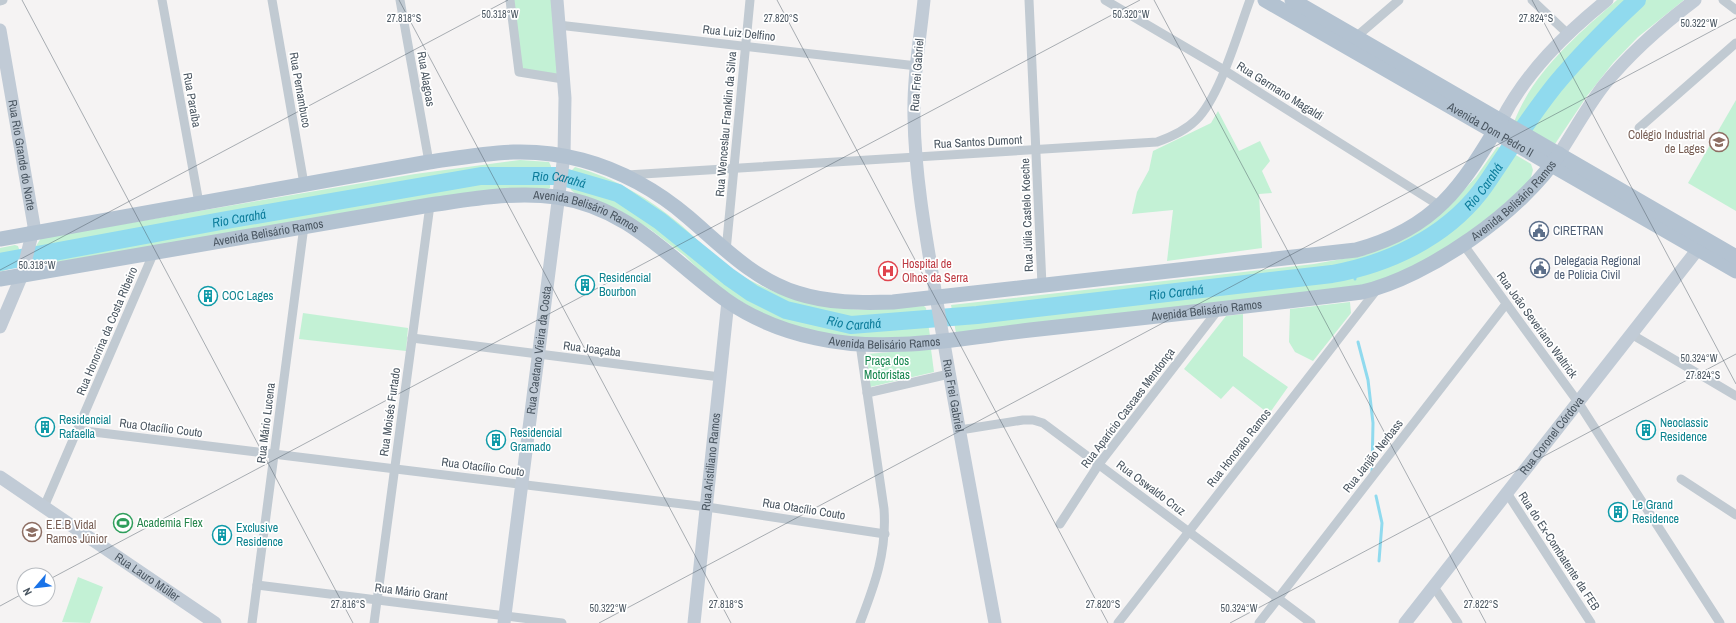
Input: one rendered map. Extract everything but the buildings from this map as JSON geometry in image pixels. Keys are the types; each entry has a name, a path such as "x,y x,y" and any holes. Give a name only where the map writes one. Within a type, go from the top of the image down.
{"main road":[{"name":"Rua Caetano Vieira da Costa","path":"505,619 563,160 565,120 564,79 558,25 557,0"},
{"name":"Rua Frei Gabriel","path":"924,0 917,66 914,114 916,158 949,374 995,623"},
{"name":"Avenida Dom Pedro II","path":"1265,0 1538,149 1698,249 1736,271"},
{"name":"Avenida Dom Pedro II","path":"1292,0 1356,37 1501,128"},
{"path":"0,239 32,237 199,203 429,162 496,152 541,151 563,160 584,160 623,175 669,202 738,261 766,279 795,292 819,299 868,302 937,302 1042,285 1356,250 1374,245 1407,230 1440,206 1466,178 1501,128 1516,94 1529,76 1545,57 1568,34 1607,0"},
{"name":"Avenida Belisário Ramos","path":"0,279 23,271 154,252 430,205 473,199 559,192 599,209 637,228 728,302 745,312 791,332 844,344 902,344 943,336 1218,310 1362,292 1378,288 1417,273 1463,244 1511,206 1532,187 1555,159 1590,104 1618,69 1662,27 1695,0"},
{"name":"Rua Rio Grande do Norte","path":"0,30 33,219 32,237 23,271 0,327"},
{"name":"Avenida Dom Pedro II","path":"1555,159 1736,257"},
{"name":"Rua Coronel Córdova","path":"1405,623 1698,249"},
{"name":"Rua Aristiliano Ramos","path":"694,623 728,302"},
{"name":"Rua Lauro Müller","path":"0,477 215,623"}],"street":[{"name":"Rua Paraíba","path":"162,0 199,203"},
{"name":"Rua Pernambuco","path":"272,0 304,184"},
{"name":"Rua Alagoas","path":"400,0 429,162"},
{"path":"510,0 519,72 564,79"},
{"name":"Rua Wenceslau Franklin da Silva","path":"726,251 750,0"},
{"name":"Rua Júlia Castelo Koeche","path":"1029,0 1042,285"},
{"name":"Rua Germano Magaldi","path":"1105,0 1224,70 1440,206"},
{"name":"Rua Santos Dumont","path":"623,175 1157,142 1170,138 1196,120 1206,108 1224,70 1250,0"},
{"path":"1356,37 1399,0"},
{"path":"1532,0 1568,34"},
{"path":"1723,0 1736,10"},
{"name":"Rua Luiz Delfino","path":"558,25 917,66"},
{"path":"1639,128 1736,43"},
{"name":"Rua Moisés Furtado","path":"374,623 430,205"},
{"name":"Rua Mário Lucena","path":"252,623 304,226"},
{"name":"Rua João Severiano Waltrick","path":"1463,244 1578,402 1720,623"},
{"name":"Rua Honorina da Costa Ribeiro","path":"44,507 154,252"},
{"name":"Rua Honorato Ramos","path":"1118,623 1378,288"},
{"name":"Rua Janjão Nerbass","path":"1259,623 1506,304"},
{"name":"Rua Aparício Cascaes Mendonça","path":"1060,524 1099,464 1218,310"},
{"path":"1631,334 1736,396"},
{"name":"Rua Joaçaba","path":"412,338 720,377"},
{"path":"860,344 884,509 885,534 880,567 860,623"},
{"path":"867,393 949,374"},
{"name":"Rua Oswaldo Cruz","path":"960,430 1023,420 1034,420 1043,423 1311,623"},
{"name":"Rua Otacílio Couto","path":"77,430 706,507 885,534"},
{"path":"1681,479 1736,515"},
{"name":"Rua do Ex-Combatente da FEB","path":"1507,493 1591,623"},
{"name":"Rua Mário Grant","path":"257,585 377,600 505,619 562,623"},
{"path":"1434,587 1458,623"}],"green space":[{"path":"512,0 555,0 561,75 522,69"},
{"path":"1617,0 1684,0 1638,37 1613,63 1587,96 1555,144 1514,122 1522,104 1545,70 1572,40"},
{"path":"1736,100 1736,211 1688,183"},
{"path":"1218,111 1239,151 1260,141 1270,161 1262,171 1272,193 1259,194 1262,248 1167,261 1173,210 1132,214 1137,192 1149,170 1153,151 1211,123"},
{"path":"1497,147 1504,148 1531,164 1533,170 1530,181 1486,220 1422,265 1368,286 956,333 951,305 1314,264 1364,255 1452,203 1476,177"},
{"path":"520,160 549,162 551,166 550,188 546,190 36,266 33,261 36,246 41,238 415,174"},
{"path":"575,167 618,183 644,198 669,215 727,266 761,286 790,298 835,308 869,310 924,306 926,308 930,336 869,341 798,328 764,315 722,290 685,256 651,230 619,210 576,194 571,190 572,170"},
{"path":"15,245 18,246 20,252 15,267 0,272 0,248"},
{"path":"1350,302 1351,313 1313,361 1295,352 1289,342 1290,309"},
{"path":"303,313 408,328 406,351 299,339"},
{"path":"1243,314 1243,356 1288,387 1269,414 1233,386 1221,399 1184,369 1226,316"},
{"name":"Praça dos Motoristas","path":"931,349 934,372 870,387 866,354"},
{"path":"78,577 103,587 90,623 62,622"}],"waterway":[{"name":"Rio Carahá","path":"0,262 221,221 481,176 560,176 618,193 660,221 729,277 752,293 786,310 851,325 977,315 1332,274 1394,256 1432,236 1450,223 1466,208 1483,188 1555,85 1594,41 1637,0"},
{"path":"1355,270 1355,279"},
{"path":"1358,342 1368,380 1373,423 1372,472"},
{"path":"1376,496 1382,523 1379,561"}],"place":[{"name":"Colégio Industrial de Lages","path":"1719,142"},
{"name":"CIRETRAN","path":"1539,231"},
{"name":"Delegacia Regional de Polícia Civil","path":"1540,268"},
{"name":"Hospital de Olhos da Serra","path":"888,271"},
{"name":"Residencial Bourbon","path":"585,285"},
{"name":"COC Lages","path":"208,296"},
{"name":"Residencial Rafaella","path":"45,427"},
{"name":"Neoclassic Residence","path":"1646,430"},
{"name":"Residencial Gramado","path":"496,440"},
{"name":"Le Grand Residence","path":"1618,512"},
{"name":"Academia Flex","path":"123,523"},
{"name":"E.E.B Vidal Ramos Júnior","path":"32,532"},
{"name":"Exclusive Residence","path":"222,535"}]}
